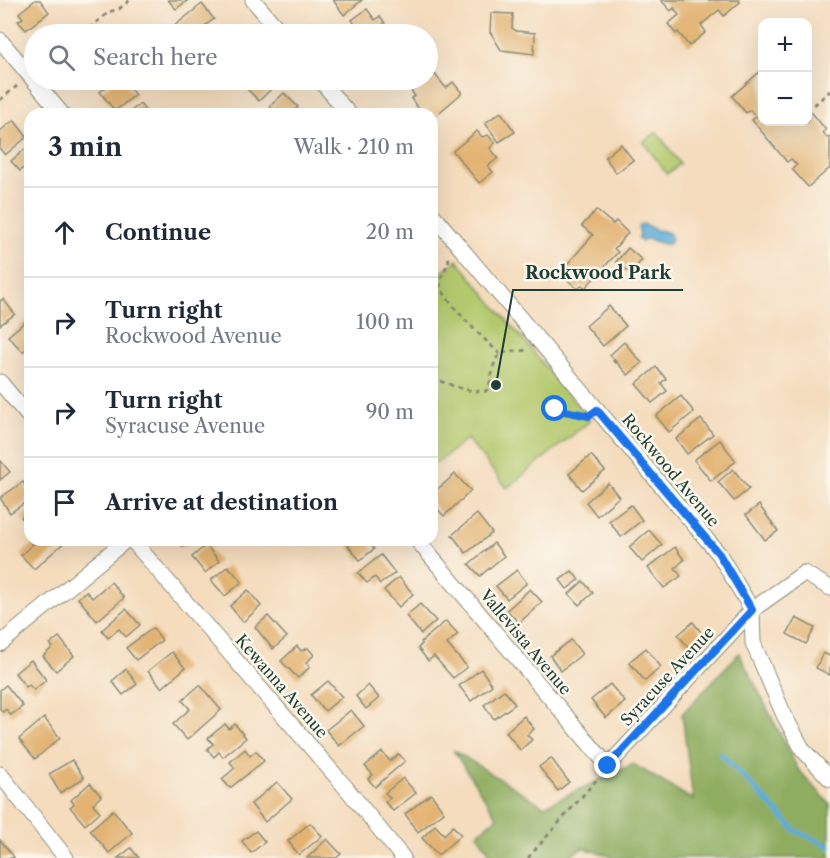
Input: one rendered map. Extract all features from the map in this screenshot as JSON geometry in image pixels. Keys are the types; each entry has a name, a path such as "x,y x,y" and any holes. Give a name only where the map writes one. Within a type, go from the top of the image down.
{"street":[{"path":"253,0 273,24"},
{"path":"0,40 24,69"},
{"path":"42,90 57,108"},
{"path":"329,90 344,108"},
{"name":"Rockwood Avenue","path":"438,221 719,554 752,610 753,644 784,715 803,750 830,779"},
{"path":"0,382 24,411"},
{"path":"0,644 119,546"},
{"name":"Kewanna Avenue","path":"137,546 339,780 403,858"},
{"name":"Vallevista Avenue","path":"422,546 608,766"},
{"name":"Syracuse Avenue","path":"608,766 752,610 804,573 830,588"},
{"path":"0,774 66,858"}],"path":[{"path":"94,24 130,0"},
{"path":"0,100 21,83"},
{"path":"814,105 830,91"},
{"path":"447,254 449,260 440,287 470,326 500,354"},
{"path":"438,380 469,390 486,391 500,354 544,346"},
{"path":"555,409 589,416 597,410"},
{"path":"528,858 608,766"}],"green space":[{"path":"657,132 680,164 667,174 643,142"},
{"path":"457,260 590,421 507,488 467,439 438,462 438,275"},
{"path":"739,653 798,769 830,804 830,858 611,858 583,848 565,858 493,858 477,834 497,817 453,750 544,806 633,764 693,800 682,714"}],"water":[{"path":"643,224 669,233 672,239 669,244 645,239 642,242 638,239 640,234 638,228"}],"building":[{"path":"35,0 40,0 49,12 34,24 24,24 24,28 18,21 23,18 19,13"},
{"path":"168,0 188,0 176,9"},
{"path":"333,0 362,0 344,15"},
{"path":"661,0 739,0 740,2 724,16 719,10 701,25 706,32 689,46 668,24 679,15 674,8 671,11"},
{"path":"202,4 214,19 207,24 177,24"},
{"path":"367,9 375,20 380,16 385,23 355,24 352,20"},
{"path":"491,13 513,14 512,28 516,31 535,33 534,54 501,50 490,33"},
{"path":"758,73 758,126 812,126 812,113 826,130 823,132 827,138 830,136 830,168 808,187 792,169 797,165 791,159 787,162 752,120 756,117 750,110 746,113 732,96"},
{"path":"438,78 446,88 453,82 462,93 438,114 438,108 418,108 411,99 415,96 410,90 438,90"},
{"path":"103,90 131,90 135,95 119,108 113,108 100,92"},
{"path":"248,90 270,90 259,101"},
{"path":"284,93 298,107 272,108 270,106"},
{"path":"501,112 515,132 499,142 485,123"},
{"path":"14,120 24,133 24,139 5,155 0,149 0,131"},
{"path":"477,131 482,137 488,135 495,143 490,148 498,158 488,166 493,172 479,183 453,151"},
{"path":"621,144 633,160 616,173 605,157"},
{"path":"24,150 24,168 20,171 11,161"},
{"path":"596,210 613,224 616,221 628,233 614,249 618,252 585,288 582,285 578,289 564,277 568,273 563,269 593,235 582,226"},
{"path":"628,248 642,260 630,273 616,262"},
{"path":"3,299 15,314 0,325 0,301"},
{"path":"609,306 626,326 603,346 586,326"},
{"path":"24,323 23,352 8,336"},
{"path":"624,342 642,363 628,375 610,355"},
{"path":"656,367 666,379 661,383 667,391 652,403 636,384"},
{"path":"681,396 694,412 669,432 656,416"},
{"path":"701,419 713,434 687,454 676,439"},
{"path":"720,440 736,461 711,481 694,460"},
{"path":"591,455 605,471 582,490 569,474"},
{"path":"0,460 10,472 0,480"},
{"path":"733,469 749,489 734,501 718,482"},
{"path":"455,474 471,491 444,516 438,510 438,489"},
{"path":"24,483 24,503 10,513 0,498"},
{"path":"608,483 619,497 597,516 586,502"},
{"path":"631,505 642,520 621,537 609,521"},
{"path":"759,505 778,531 765,540 746,515"},
{"path":"477,514 492,533 466,553 452,535"},
{"path":"649,530 662,545 642,562 629,547"},
{"path":"494,543 504,556 480,576 469,564"},
{"path":"31,546 60,546 34,569 21,555"},
{"path":"207,546 219,561 205,573 192,557"},
{"path":"348,546 372,546 374,549 360,560"},
{"path":"675,547 684,560 675,568 681,576 664,588 648,568"},
{"path":"381,555 395,573 380,584 375,577 367,583 358,573"},
{"path":"228,566 242,582 225,596 211,580"},
{"path":"517,570 527,583 507,599 496,586"},
{"path":"572,571 579,580 567,589 560,580"},
{"path":"399,577 413,594 399,607 384,590"},
{"path":"583,581 593,593 579,605 569,594"},
{"path":"111,582 124,598 97,621 78,598 86,591 92,598"},
{"path":"530,589 542,602 519,623 507,610"},
{"path":"248,590 261,606 243,622 230,606"},
{"path":"420,604 436,621 421,634 406,616"},
{"path":"126,609 140,625 126,637 119,629 108,638 102,630"},
{"path":"268,616 287,637 273,649 255,627"},
{"path":"796,618 815,628 806,644 787,634"},
{"path":"446,621 458,634 447,644 467,667 453,678 434,656 428,661 418,648 421,642"},
{"path":"693,622 704,636 689,648 678,635"},
{"path":"153,628 162,640 136,660 126,648"},
{"path":"59,637 74,656 56,671 43,656 53,647 50,644"},
{"path":"571,640 582,654 561,671 550,656"},
{"path":"297,646 301,651 308,648 314,655 306,663 310,667 298,678 281,661"},
{"path":"646,648 661,667 645,681 629,662"},
{"path":"172,652 185,668 162,688 148,671"},
{"path":"823,653 830,656 830,675 816,668"},
{"path":"31,660 46,680 34,690 29,685 26,687 15,673"},
{"path":"126,669 137,684 123,695 112,681"},
{"path":"481,669 492,685 471,701 459,686"},
{"path":"328,681 342,697 325,711 311,695"},
{"path":"610,684 625,702 606,718 591,700"},
{"path":"6,685 23,706 11,715 6,709 3,712 0,709 0,690"},
{"path":"200,685 221,710 187,740 173,724 190,709 182,700"},
{"path":"368,685 379,698 366,709 356,696"},
{"path":"504,690 515,704 494,719 484,705"},
{"path":"351,710 364,726 339,746 326,730"},
{"path":"524,716 534,729 527,735 532,740 520,750 506,732"},
{"path":"44,718 60,738 35,759 19,739"},
{"path":"225,724 229,729 235,724 246,738 223,757 219,752 214,757 207,749 213,744 208,738"},
{"path":"245,749 250,756 256,751 264,761 230,788 222,779 235,768 230,762"},
{"path":"382,752 390,761 399,754 405,761 375,787 368,779 373,775 365,766"},
{"path":"551,758 569,782 558,791 539,767"},
{"path":"72,760 84,778 60,793 49,774"},
{"path":"403,778 416,793 393,811 385,802 390,798 385,793"},
{"path":"277,782 292,799 265,822 251,804"},
{"path":"90,783 101,796 93,804 100,812 85,825 70,807 74,804 71,800"},
{"path":"431,794 444,812 418,832 405,814"},
{"path":"113,810 132,833 109,853 90,830"},
{"path":"310,823 322,836 299,855 288,841"},
{"path":"435,825 444,835 453,826 461,835 438,855 422,838"},
{"path":"256,831 265,842 251,853 242,841"},
{"path":"327,839 341,854 336,858 307,858"},
{"path":"0,840 14,857 0,858"},
{"path":"131,848 139,858 118,858"}],"waterway":[{"path":"720,753 796,831 830,847"}],"place":[{"name":"Rockwood Park","path":"496,385"}],"route":[{"path":"555,409 589,416 597,410 719,554 752,610 608,766"}]}
